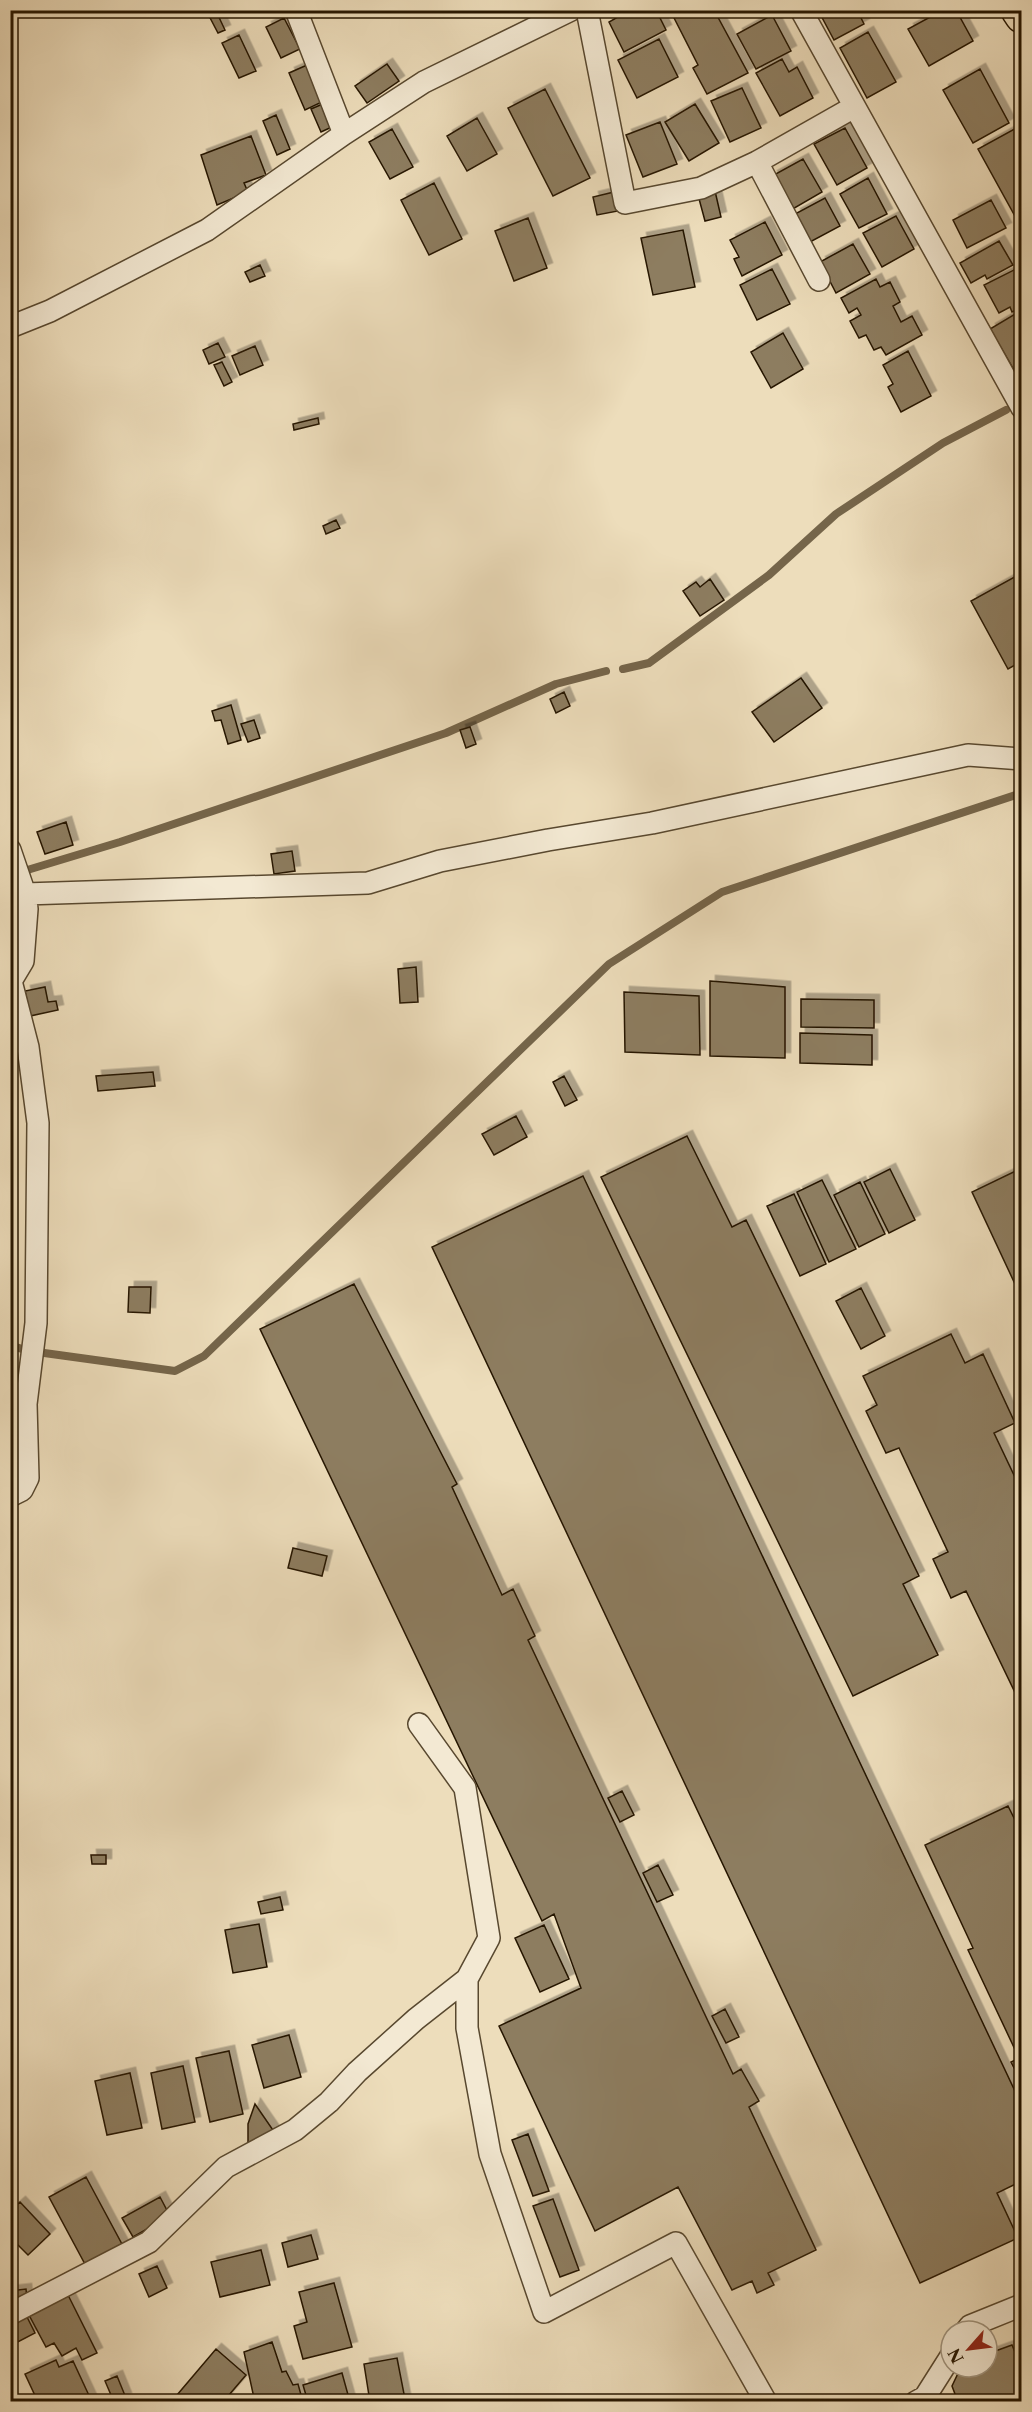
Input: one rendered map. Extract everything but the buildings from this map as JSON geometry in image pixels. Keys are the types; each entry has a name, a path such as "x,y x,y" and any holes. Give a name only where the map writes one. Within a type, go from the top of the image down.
{"main road":[{"path":"1018,10 1022,16"}],"street":[{"path":"296,10 344,134"},
{"path":"10,327 50,311 207,230 344,134 424,82 571,10"},
{"path":"587,10 625,203 701,188 757,162 854,107"},
{"path":"801,10 1019,399"},
{"path":"757,162 819,280"},
{"path":"21,902 368,883 440,861 652,823 968,755 1022,759"},
{"path":"10,850 21,902 23,961 11,981 28,1047 38,1124 36,1323 26,1404 28,1478 22,1490 10,1496"},
{"path":"10,2314 149,2242 226,2167 295,2130 329,2102 357,2072 416,2019 467,1978 489,1938 465,1788 419,1724"},
{"path":"467,1978 467,2028 490,2154 544,2312 676,2243 766,2402"},
{"path":"987,2319 1022,2305"},
{"path":"916,2402 925,2397 939,2375"}],"waterway":[{"path":"623,669 649,663 769,575 836,514 943,443 1006,410"},
{"path":"24,871 120,842 446,733 556,684 606,671"},
{"path":"37,1352 175,1371 204,1356 609,964 722,892 1022,793"},
{"path":"10,1345 25,1350"}]}
